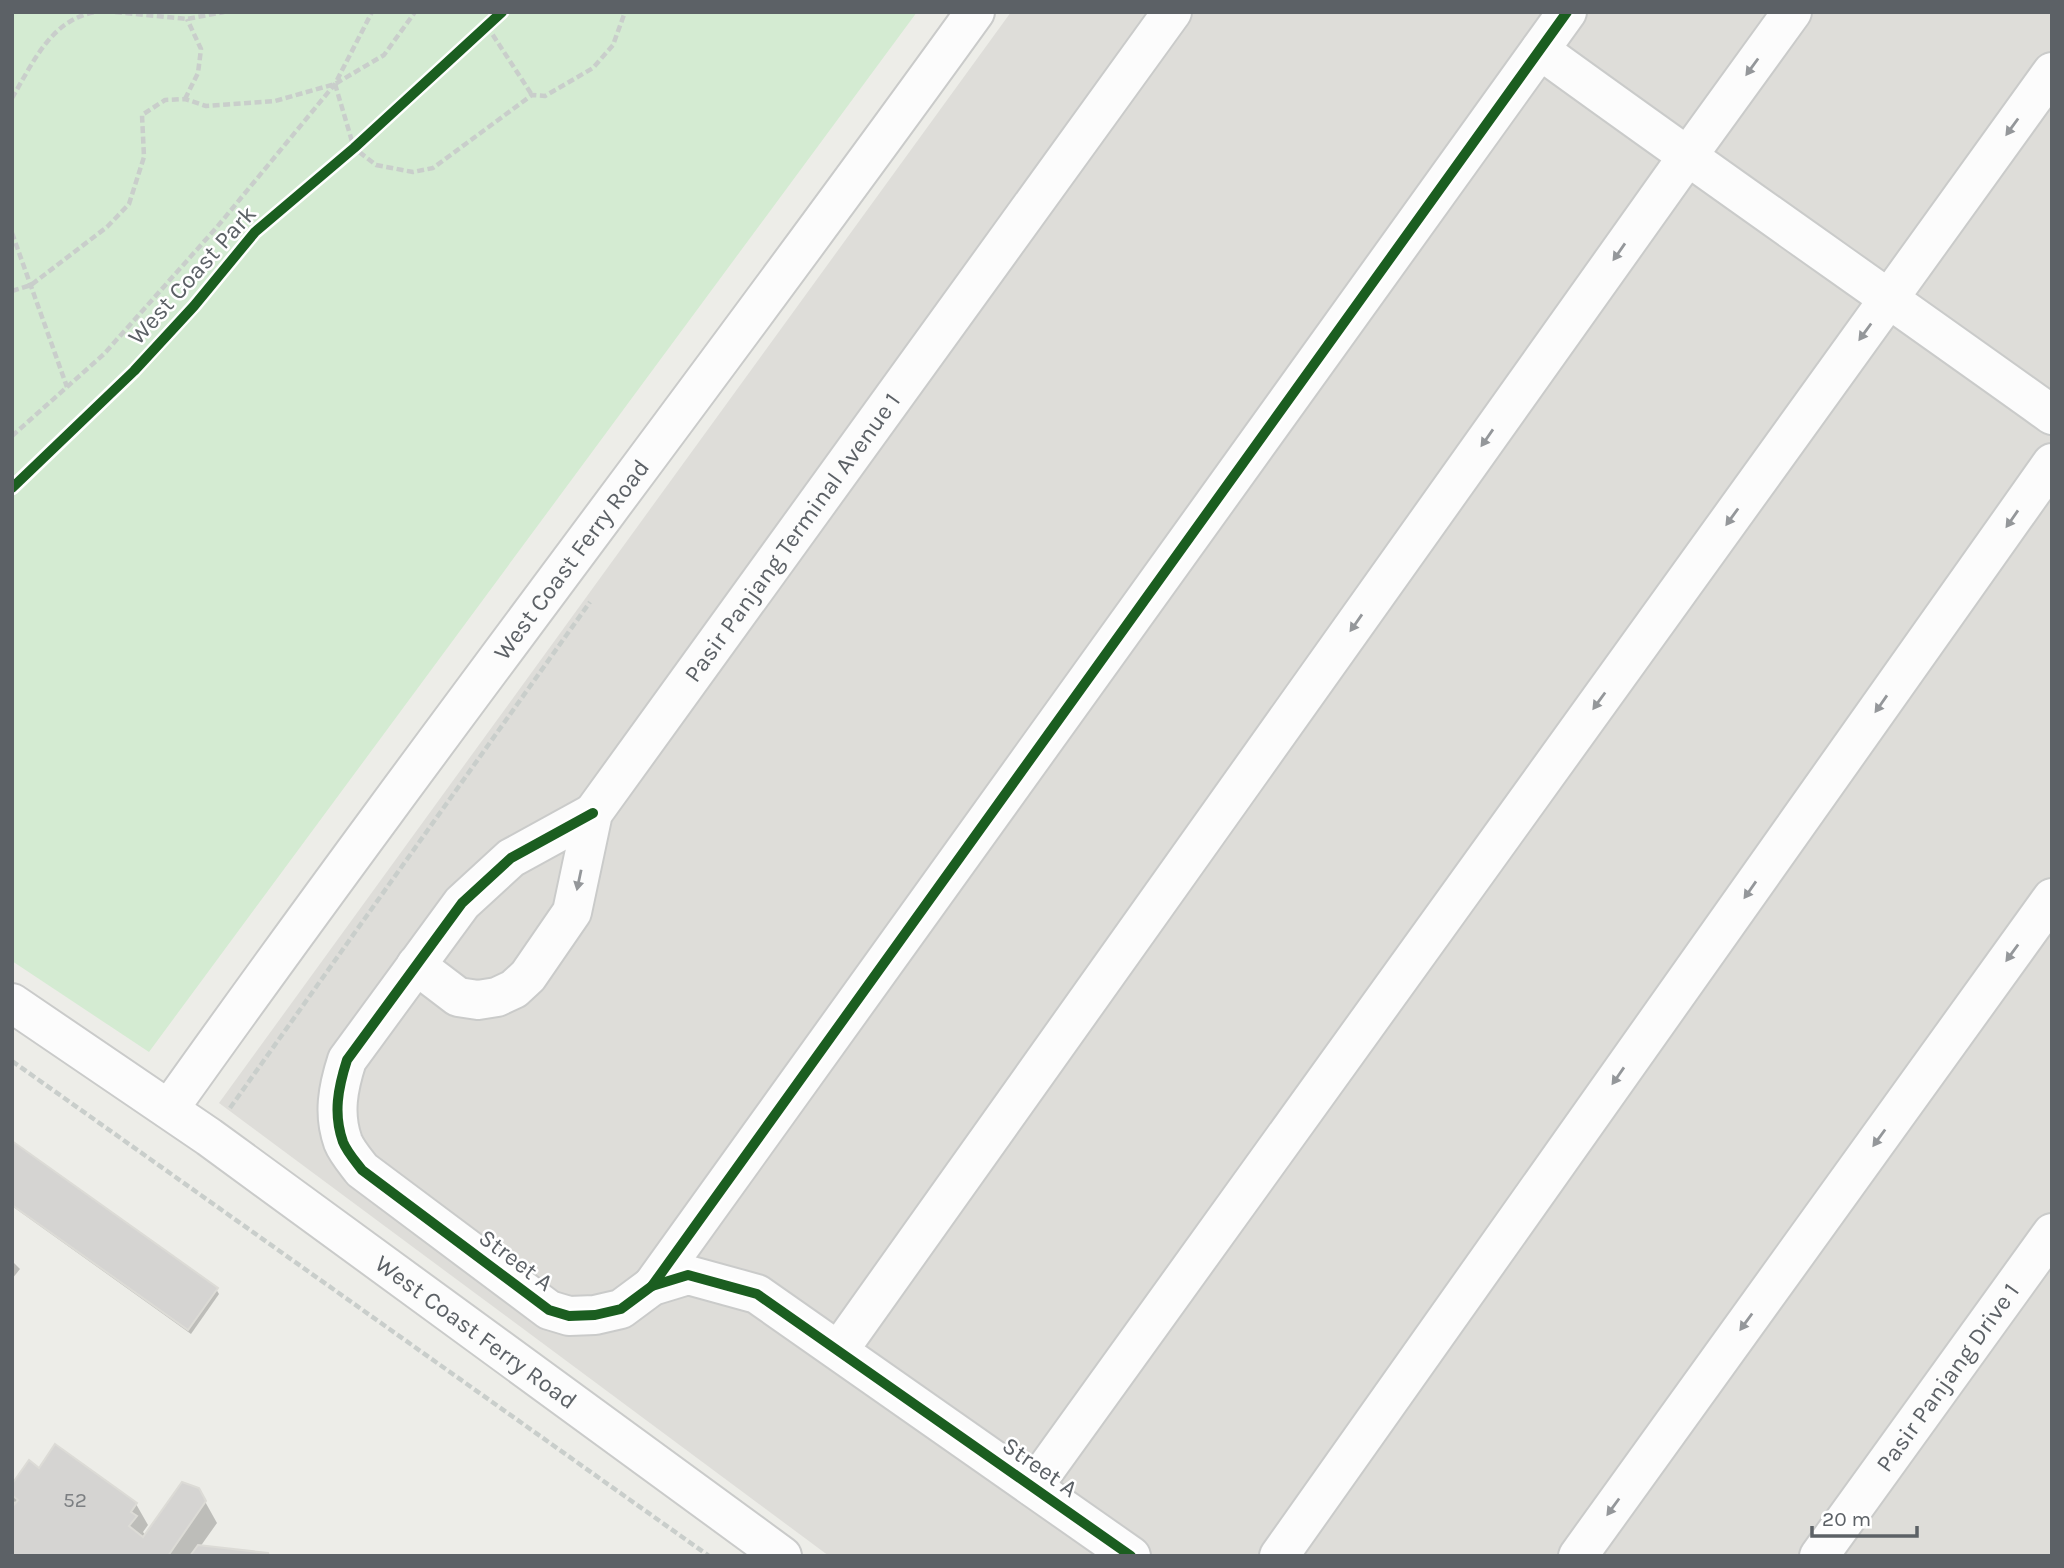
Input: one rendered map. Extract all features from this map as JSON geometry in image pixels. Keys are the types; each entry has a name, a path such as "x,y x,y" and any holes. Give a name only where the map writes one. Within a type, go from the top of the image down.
{"street":[{"name":"West Coast Ferry Road","path":"169,1109 873,155 975,12"},
{"name":"Pasir Panjang Terminal Avenue 1","path":"416,965 458,997 478,1000 497,997 514,989 528,976 572,912 593,813 1172,12"},
{"path":"652,1286 1567,12"},
{"path":"839,1350 1686,157 1792,12"},
{"path":"1540,50 1686,157 2052,415"},
{"path":"1034,1487 2052,72"},
{"path":"1279,1556 2052,463"},
{"name":"Street A","path":"593,813 511,858 462,902 347,1060 338,1088 337,1116 344,1144 362,1170 549,1310 569,1315 595,1315 621,1309 652,1286 688,1275 757,1294 1130,1556"},
{"path":"1578,1556 2052,898"},
{"name":"West Coast Ferry Road","path":"12,1003 169,1109 782,1556"},
{"name":"Pasir Panjang Drive 1","path":"1819,1556 2052,1233"}],"path":[{"path":"12,99 50,36 66,22 96,12"},
{"path":"115,12 187,19 224,12"},
{"path":"12,436 104,354 217,228 335,83 372,12"},
{"path":"12,291 31,285 107,227 129,204 144,157 142,115 165,100 186,99 206,106 275,101 335,83 384,55 415,12"},
{"path":"335,83 358,144 376,165 413,172 433,168 532,96 545,96 593,68 613,45 625,12"},
{"path":"186,99 198,73 201,49 187,19"},
{"path":"478,35 491,22 532,96"},
{"path":"344,157 358,144"},
{"path":"12,233 67,387"},
{"path":"12,1061 709,1556"}],"shaded area":[{"path":"1011,12 2052,12 2052,1556 829,1556 219,1103"}],"green space":[{"path":"12,12 917,12 149,1052 12,961"}],"building":[{"path":"12,1141 218,1288 188,1330 12,1205"},
{"path":"55,1444 137,1503 131,1512 137,1516 129,1526 143,1537 182,1482 199,1488 206,1501 168,1556 12,1556 12,1507 18,1500 12,1495 12,1484 29,1460 39,1468"},
{"path":"198,1545 268,1553 269,1556 190,1556"}],"cycle path":[{"name":"West Coast Park","path":"12,488 134,371 194,306 255,232 354,148 502,12"},
{"path":"652,1286 1567,12"},
{"path":"593,813 511,858 462,903 347,1060 337,1111 343,1142 352,1157 362,1170 549,1310 569,1316 595,1315 621,1309 652,1286 688,1275 757,1294 1131,1556"}]}
